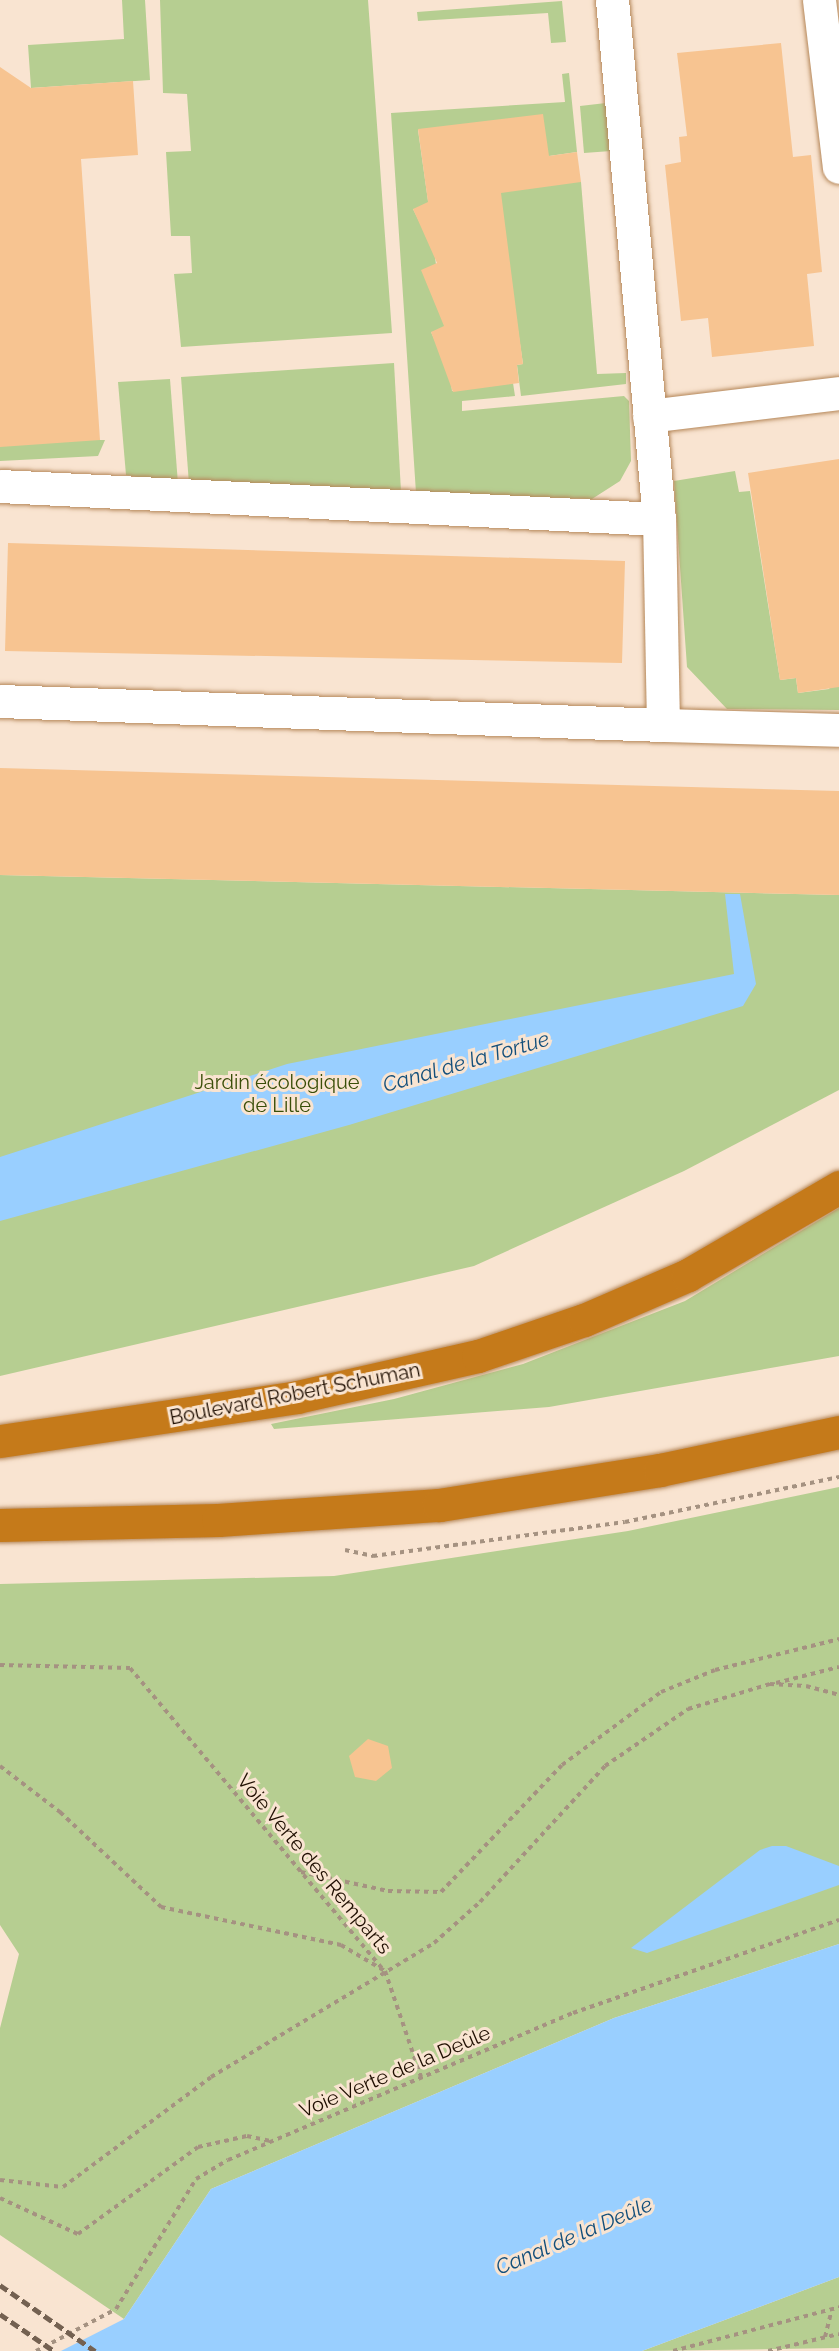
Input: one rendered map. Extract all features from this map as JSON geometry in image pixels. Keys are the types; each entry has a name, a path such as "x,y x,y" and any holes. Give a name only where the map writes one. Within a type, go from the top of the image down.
{"highway":[{"name":"Boulevard Robert Schuman","path":"0,1441 297,1398 478,1356 584,1320 688,1275 839,1187"},
{"path":"0,1526 218,1520 439,1505 660,1470 839,1432"}],"lane":[{"path":"612,0 659,519 663,725"},
{"path":"819,0 839,167"},
{"path":"650,416 839,393"},
{"path":"0,486 659,519"},
{"path":"0,701 839,730"}],"path":[{"path":"301,1872 388,1891 441,1892 562,1765 661,1692 715,1670 839,1639"},
{"name":"Voie Verte des Remparts","path":"0,1665 130,1668 385,1971 210,2077 63,2187 0,2180"},
{"path":"385,1971 434,1943 480,1902 605,1766 644,1735 688,1709 770,1684 839,1667"},
{"path":"770,1684 806,1686 839,1695"},
{"path":"0,1766 60,1812 161,1907 341,1946 385,1971 421,2077"},
{"name":"Voie Verte de la Deûle","path":"36,2351 116,2309 196,2179 272,2141 573,2013 839,1920"},
{"path":"0,2198 78,2234 198,2147 247,2136 272,2141"},
{"path":"673,2351 839,2307"},
{"path":"825,2337 832,2309"},
{"path":"768,2351 839,2334"}],"green space":[{"path":"122,0 145,0 150,80 31,88 28,45 124,39"},
{"path":"160,0 368,0 392,333 181,347 174,274 192,273 190,236 171,236 166,152 191,151 187,94 163,93"},
{"path":"562,1 566,42 551,43 548,13 418,21 417,12"},
{"path":"569,73 577,152 549,156 418,130 429,208 413,209 434,251 446,331 431,332 450,374 452,391 513,383 515,396 462,401 462,411 624,396 629,401 631,461 620,481 592,499 416,493 391,113 565,102 562,74"},
{"path":"606,103 611,151 584,153 580,106"},
{"path":"496,181 581,182 597,374 626,373 626,384 521,396 517,365 523,364"},
{"path":"394,363 401,492 189,484 181,377"},
{"path":"170,379 178,484 126,475 118,382"},
{"path":"0,435 105,440 98,456 0,461"},
{"path":"735,471 739,492 750,491 780,680 796,678 798,693 829,689 839,671 839,710 727,709 687,667 674,481"},
{"name":"Jardin écologique de Lille","path":"0,875 839,895 839,1090 684,1171 474,1266 0,1376"},
{"path":"839,1208 839,1356 549,1407 274,1429 271,1424 394,1399 523,1364 685,1301"},
{"path":"839,1487 839,1944 614,2018 211,2189 124,2319 0,2235 0,2028 19,1954 0,1925 0,1584 334,1576 628,1531"},
{"path":"839,2277 839,2348 642,2351"}],"water":[{"name":"Canal de la Tortue","path":"725,894 740,894 756,984 743,1006 349,1125 0,1221 0,1157 287,1064 734,974"},
{"path":"772,1846 786,1846 839,1866 839,1885 647,1953 631,1948 760,1850"},
{"name":"Canal de la Deûle","path":"839,1944 839,2277 642,2351 61,2351 124,2319 211,2189 614,2018"}],"building":[{"path":"781,43 793,157 811,155 822,272 807,274 814,346 712,357 708,318 681,321 665,165 681,162 679,137 687,136 677,53"},
{"path":"0,67 31,88 133,81 138,155 81,159 100,440 0,447"},
{"path":"543,114 549,156 577,152 581,182 501,193 523,364 517,365 519,383 453,392 431,332 444,326 421,270 437,263 413,209 428,202 418,129"},
{"path":"839,459 839,687 798,693 796,678 780,680 748,473"},
{"path":"8,543 625,561 622,663 5,651"},
{"path":"0,768 839,791 839,895 0,875"},
{"path":"368,1739 388,1746 392,1768 376,1781 355,1777 349,1756"}],"railway":[{"path":"0,2285 95,2351"},
{"path":"0,2314 54,2351"}]}
